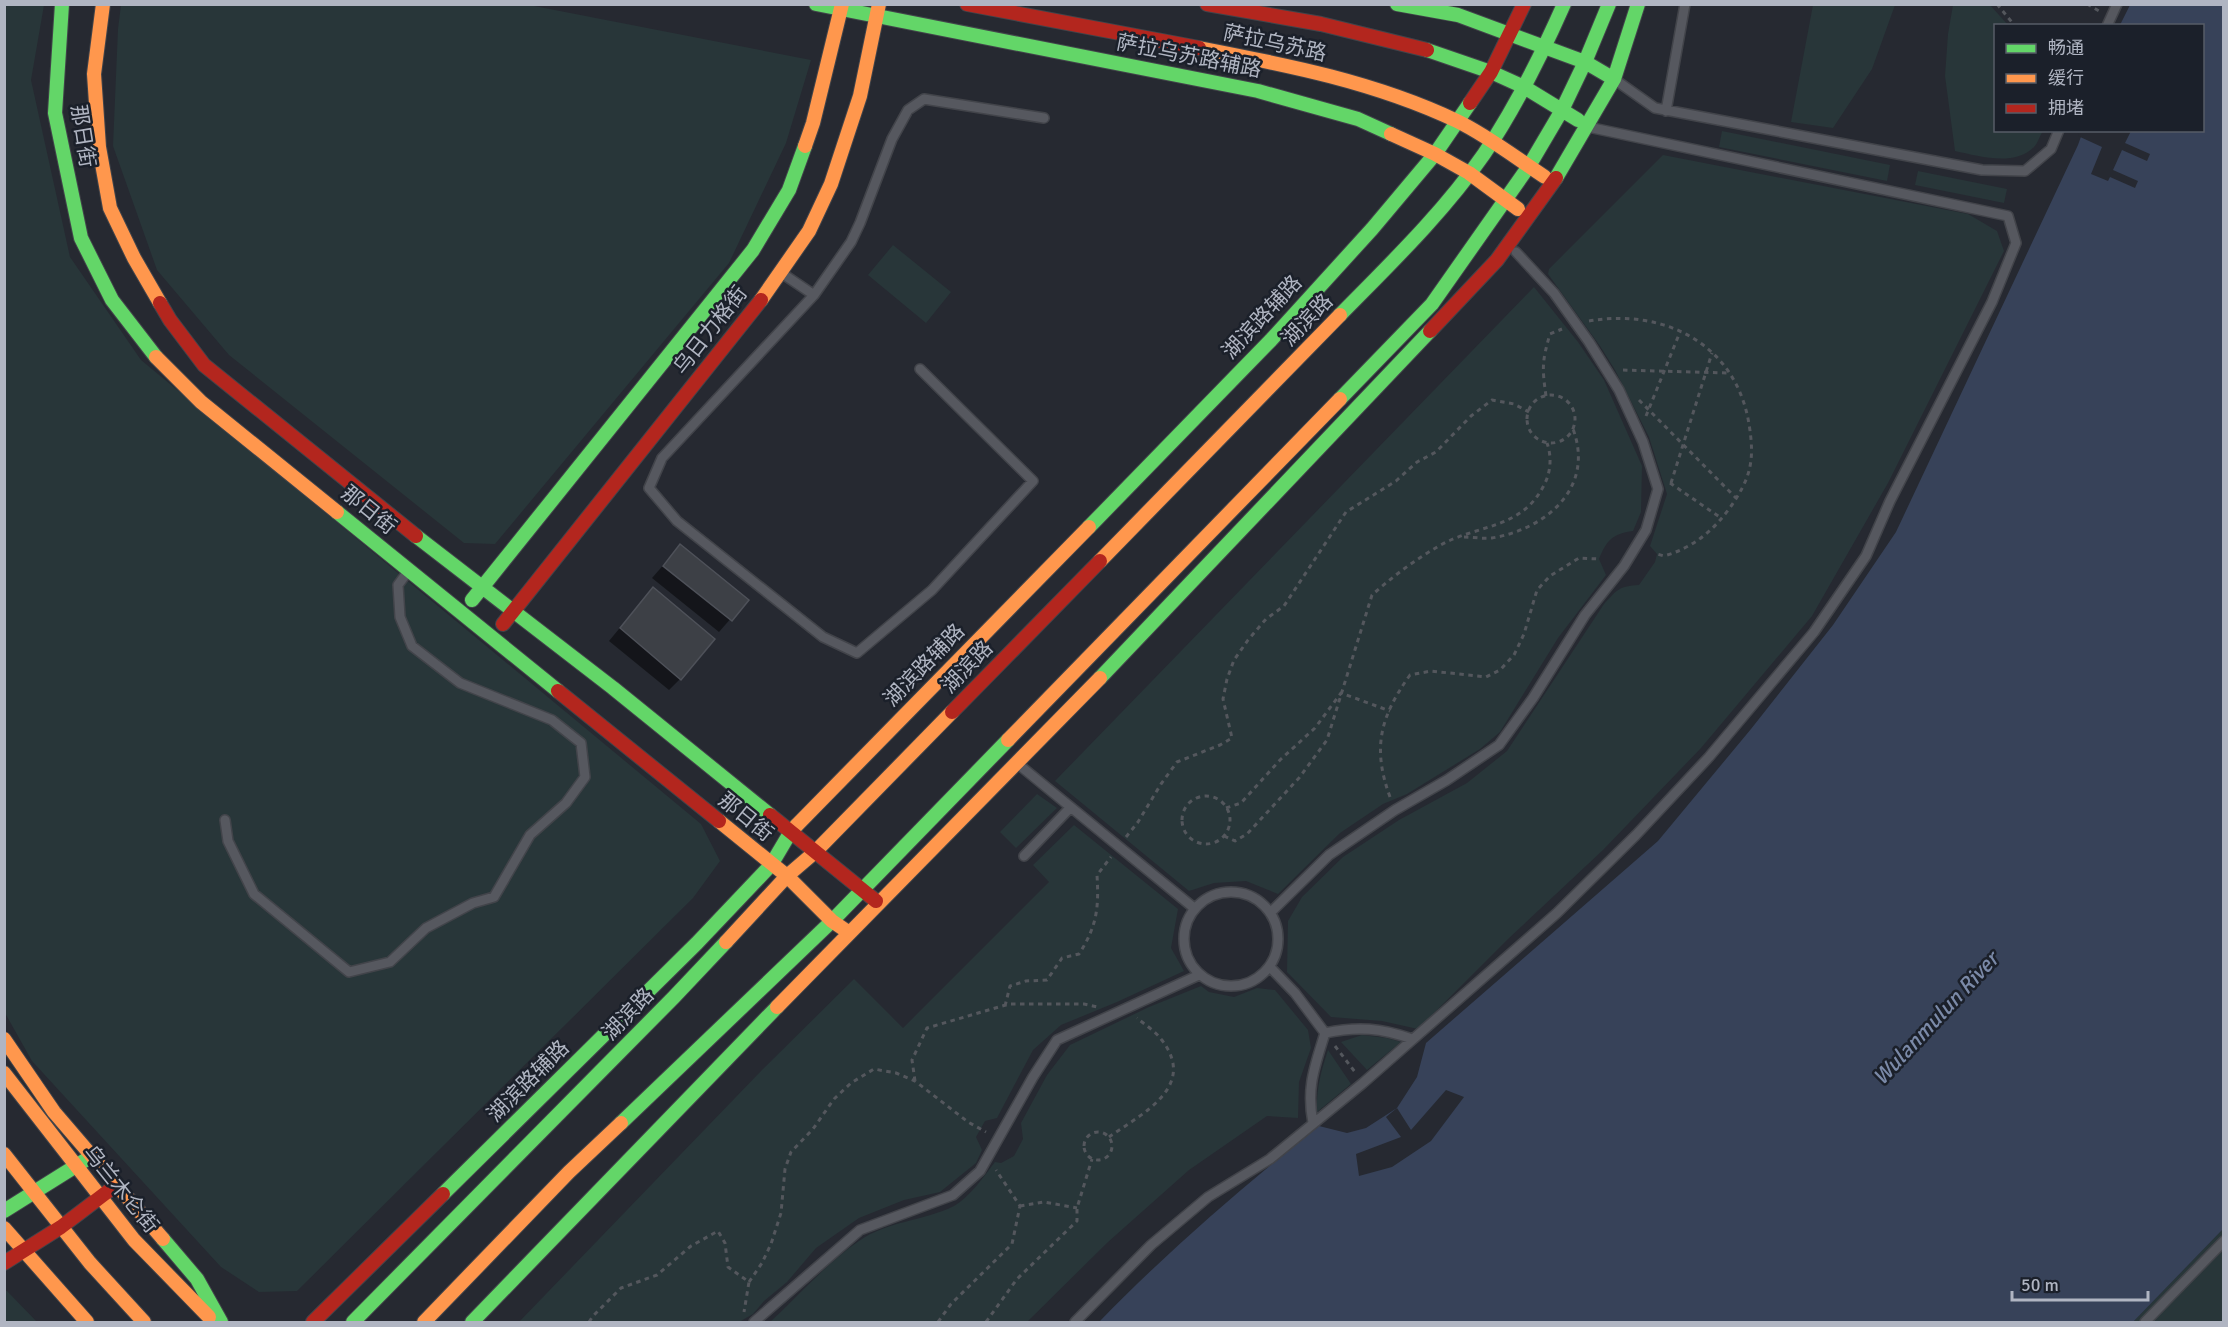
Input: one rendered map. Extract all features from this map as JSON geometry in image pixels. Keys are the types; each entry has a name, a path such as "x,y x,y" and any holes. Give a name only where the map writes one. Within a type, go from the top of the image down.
{"street":[{"name":"那日街","path":"62,4 55,113 81,238 112,300 148,349 201,402 787,876 832,921 850,933"},
{"name":"那日街","path":"103,4 93,74 99,147 110,208 134,258 170,320 204,365 482,587 613,688 861,891 878,902"},
{"name":"萨拉乌苏路辅路","path":"816,4 879,10 1258,91 1358,119 1435,154 1470,173 1530,217"},
{"name":"萨拉乌苏路","path":"967,4 1306,69 1381,90 1457,122 1492,141 1553,183"},
{"name":"萨拉乌苏路","path":"1208,4 1321,24 1413,45 1491,72 1524,87 1588,127"},
{"path":"1397,4 1458,15 1511,33 1586,62 1614,79"},
{"name":"湖滨路辅路","path":"313,1323 697,943 771,865 790,832 1271,340 1372,229 1435,154 1491,72 1524,4"},
{"name":"湖滨路","path":"353,1323 674,997 787,876 814,852 1409,245 1470,173 1492,141 1524,87 1564,4"},
{"path":"424,1323 569,1172 832,921 1432,304 1529,166 1562,110 1586,62 1609,4"},
{"path":"479,1320 878,902 1107,671 1489,268 1530,217 1588,127 1614,79 1638,4"},
{"name":"乌日力格街","path":"461,613 753,250 789,190 813,123 842,7"},
{"name":"乌日力格街","path":"492,638 759,303 809,231 831,184 860,96 879,10"},
{"path":"4,1039 54,1112 197,1279 221,1323"},
{"name":"乌兰木仑街","path":"4,1074 134,1240 215,1323"},
{"path":"4,1154 61,1227 144,1323"},
{"path":"4,1211 92,1156"},
{"path":"4,1263 61,1227 116,1184"},
{"path":"4,1228 87,1323"}],"lane":[{"path":"1666,111 1685,4"},
{"path":"2108,24 2116,4"},
{"path":"1614,79 1655,108 1666,111 1982,170 2025,171 2051,149 2058,132"},
{"path":"921,369 1033,481 932,590 857,653 823,637 768,594 677,521 649,488 662,458 814,296 851,242 892,139 908,110 924,99 1044,118"},
{"path":"1075,1323 1151,1245 1208,1197 1270,1159 1363,1083 1557,913 1636,835 1709,757 1814,632 1866,556 1890,501 1992,303 2016,243 2008,216 1588,127"},
{"path":"1270,913 1329,855 1395,810 1447,780 1498,746 1533,698 1585,615 1624,566 1646,530 1658,489 1643,442 1618,390 1576,323 1554,293 1516,252"},
{"path":"780,272 814,296"},
{"path":"225,820 228,841 254,894 349,972 390,962 426,928 473,903 494,897 530,835 566,803 585,777 581,743 552,720 460,683 412,646 400,617 398,585 409,570"},
{"path":"1016,763 1194,908"},
{"path":"1024,856 1070,808"},
{"path":"1232,892 1254,897 1270,913 1278,934 1275,957 1270,966 1253,982 1230,987 1219,985 1199,975 1186,956 1184,945 1187,922 1194,908 1210,897 1232,892"},
{"path":"1270,966 1295,993 1325,1033"},
{"path":"754,1323 860,1230 953,1195 980,1171 1033,1077 1057,1040 1199,975"},
{"path":"1325,1033 1352,1028 1389,1031 1412,1039"},
{"path":"1313,1123 1309,1101 1313,1072 1325,1033"},
{"path":"2145,1323 2223,1241"}],"path":[{"path":"1997,4 2013,24"},
{"path":"1546,396 1542,369 1550,334 1576,323 1603,319 1653,321 1680,332 1726,365 1739,387 1748,417 1753,449 1749,473 1736,499 1722,519 1706,535 1686,548 1664,556 1657,554"},
{"path":"1642,424 1680,332"},
{"path":"1667,494 1712,353"},
{"path":"1615,370 1730,373"},
{"path":"1635,395 1736,499"},
{"path":"1546,396 1561,398 1572,407 1575,422 1573,429 1563,440 1547,443 1540,440 1529,428 1529,412 1533,405 1546,396"},
{"path":"1005,1006 1010,986 1026,981 1047,980 1062,958 1079,954 1091,934 1099,901 1097,875 1138,822 1177,762 1232,738 1223,699 1234,660 1266,619 1284,606 1346,512 1396,481 1417,462 1437,452 1457,429 1492,400 1514,404 1529,412"},
{"path":"1462,537 1490,538 1517,531 1545,519 1565,500 1573,483 1579,459 1578,443 1573,429"},
{"path":"1224,836 1235,842 1247,834 1299,778 1327,740 1372,595 1385,583 1440,545 1517,516 1535,501 1548,479 1551,455 1547,443"},
{"path":"1661,477 1722,519"},
{"path":"1395,810 1381,767 1379,748 1396,695 1410,675 1431,671 1485,677 1500,670 1514,655 1524,634 1537,590 1550,576 1579,558 1599,559"},
{"path":"1341,693 1390,711"},
{"path":"1226,808 1241,803 1280,760 1315,728 1341,693"},
{"path":"1201,797 1215,798 1226,808 1230,823 1224,836 1210,844 1194,841 1188,836 1182,821 1187,806 1201,797"},
{"path":"915,1081 912,1060 927,1028 1005,1006 1084,1004 1121,1009 1161,1040 1173,1063 1169,1087 1154,1107 1109,1137"},
{"path":"1325,1033 1363,1083"},
{"path":"745,1315 749,1282 762,1263 781,1213 785,1169 791,1152 813,1129 834,1099 851,1083 874,1069 896,1073 915,1081 968,1122 997,1140"},
{"path":"1100,1132 1109,1137 1112,1146 1109,1155 1101,1160 1092,1159 1084,1149 1087,1137 1100,1132"},
{"path":"986,1323 1017,1279 1077,1221 1077,1208 1092,1159"},
{"path":"938,1323 951,1304 1012,1244 1020,1206 1000,1174 986,1160"},
{"path":"1020,1206 1044,1202 1077,1208"},
{"path":"589,1323 621,1288 657,1275 691,1246 718,1231 725,1243 729,1267 749,1282"}],"shaded area":[{"path":"4,5 44,5 31,80 70,257 141,360 701,824 720,861 693,898 297,1291 259,1292 221,1267 32,1061 5,1013"},
{"path":"121,5 529,5 811,60 786,143 729,263 495,544 464,543 229,355 157,270 113,146"},
{"path":"1813,5 1895,5 1872,69 1833,128 1791,122"},
{"path":"1953,5 1990,5 2007,24 1994,24 1994,132 2042,132 2035,145 2026,153 2017,157 1996,158 1955,151 1945,76"},
{"path":"1722,131 1890,165 1887,181 1719,147"},
{"path":"1663,155 1968,214 1997,231 2004,251 1888,483 1812,616 1701,748 1603,850 1508,939 1418,1029 1382,1021 1331,1017 1287,972 1288,921 1302,897 1343,857 1399,820 1467,783 1507,751 1604,604 1619,590 1627,586 1639,585 1655,562 1657,554 1650,546 1667,494 1649,437 1615,370 1548,274 1549,269"},
{"path":"1918,171 2007,189 2004,203 1915,185"},
{"path":"893,245 951,292 926,323 868,275"},
{"path":"1534,287 1578,342 1604,380 1642,466 1641,512 1633,531 1615,536 1605,547 1599,559 1606,575 1558,638 1500,732 1480,749 1407,794 1383,804 1340,833 1278,894 1246,881 1214,883 1189,891 1055,781"},
{"path":"1037,794 1057,808 1016,848 1000,832"},
{"path":"1074,825 1178,909 1171,948 1184,971 1061,1025 1033,1050 997,1118 985,1121 976,1137 982,1150 976,1163 940,1192 904,1200 859,1218 816,1248 787,1282 764,1301 753,1314 739,1322 519,1322 762,1070 854,979 903,1028 1049,882 1033,865"},
{"path":"1201,986 1209,992 1234,997 1257,988 1275,990 1308,1030 1311,1048 1299,1082 1298,1118 1267,1116 1189,1170 1108,1242 1027,1322 770,1322 824,1269 859,1241 881,1229 954,1206 971,1192 995,1162 1001,1163 1014,1156 1023,1139 1021,1123 1047,1075 1070,1045 1149,1007"},
{"path":"1362,1035 1401,1042 1367,1070 1341,1042"},
{"path":"1328,1050 1351,1084 1317,1112 1317,1096"},
{"path":"2223,1229 2223,1322 2133,1322"},
{"path":"5,1291 7,1291 37,1322 5,1322"}],"water":[{"name":"Wulanmulun River","path":"2130,5 2223,5 2223,1229 2133,1322 1099,1322 1151,1270 1206,1221 1319,1126 1347,1133 1366,1128 1397,1108 1417,1077 1426,1043 1658,841 1833,625 1896,532 2083,132 2204,132 2204,24 2120,24"}],"pier":[{"path":"2079,132 2130,132 2125,143 2150,154 2147,161 2122,150 2113,170 2138,181 2135,188 2110,177 2108,181 2091,174 2102,147 2078,136"},
{"path":"1446,1090 1464,1097 1431,1141 1392,1167 1359,1176 1356,1154 1401,1137 1386,1117 1397,1108 1411,1130"}],"building":[{"path":"680,544 749,600 732,621 663,566"},
{"path":"653,587 715,639 681,680 620,628"}],"traffic: fast":[{"path":"62,4 55,113 81,238 112,300 156,357"},
{"path":"816,4 1258,91 1358,119 1391,134"},
{"path":"1397,4 1458,15 1585,62 1614,79"},
{"path":"1340,315 1434,217 1484,154 1527,81 1564,4"},
{"path":"1340,399 1432,304 1529,166 1562,110 1609,4"},
{"path":"1556,178 1614,79 1638,4"},
{"path":"1427,50 1491,72 1524,87 1578,120"},
{"path":"1089,527 1271,340 1372,229 1435,154 1470,103"},
{"path":"472,600 753,250 789,190 805,146"},
{"path":"1100,678 1430,331"},
{"path":"337,512 558,691"},
{"path":"416,536 613,688 770,815"},
{"path":"621,1123 832,921 1008,740"},
{"path":"443,1194 697,943 771,865 796,826"},
{"path":"353,1322 726,942"},
{"path":"472,1322 777,1007"},
{"path":"4,1211 87,1159"},
{"path":"163,1239 197,1279 221,1322"}],"traffic: slow":[{"path":"103,4 94,74 99,147 110,208 134,258 160,303"},
{"path":"805,146 813,123 842,4"},
{"path":"761,300 809,231 831,184 860,96 879,4"},
{"path":"1199,48 1330,76 1426,107 1491,140 1545,177"},
{"path":"1391,134 1469,173 1518,209"},
{"path":"1100,561 1340,315"},
{"path":"156,357 201,402 337,512"},
{"path":"1008,740 1340,399"},
{"path":"796,826 1089,527"},
{"path":"777,1007 1100,678"},
{"path":"726,942 787,876 815,852 952,712"},
{"path":"719,821 787,876 832,921 848,932"},
{"path":"4,1039 54,1112 163,1239"},
{"path":"4,1073 134,1240 209,1317"},
{"path":"424,1322 569,1172 621,1123"},
{"path":"4,1154 90,1263 144,1322"},
{"path":"4,1228 87,1322"}],"traffic: jam":[{"path":"967,4 1199,48"},
{"path":"1207,4 1321,24 1427,50"},
{"path":"1470,103 1491,72 1524,4"},
{"path":"1430,331 1497,260 1556,178"},
{"path":"503,624 761,300"},
{"path":"160,303 204,365 416,536"},
{"path":"952,712 1100,561"},
{"path":"558,691 719,821"},
{"path":"770,815 876,901"},
{"path":"4,1263 61,1227 111,1189"},
{"path":"313,1322 443,1194"}]}
